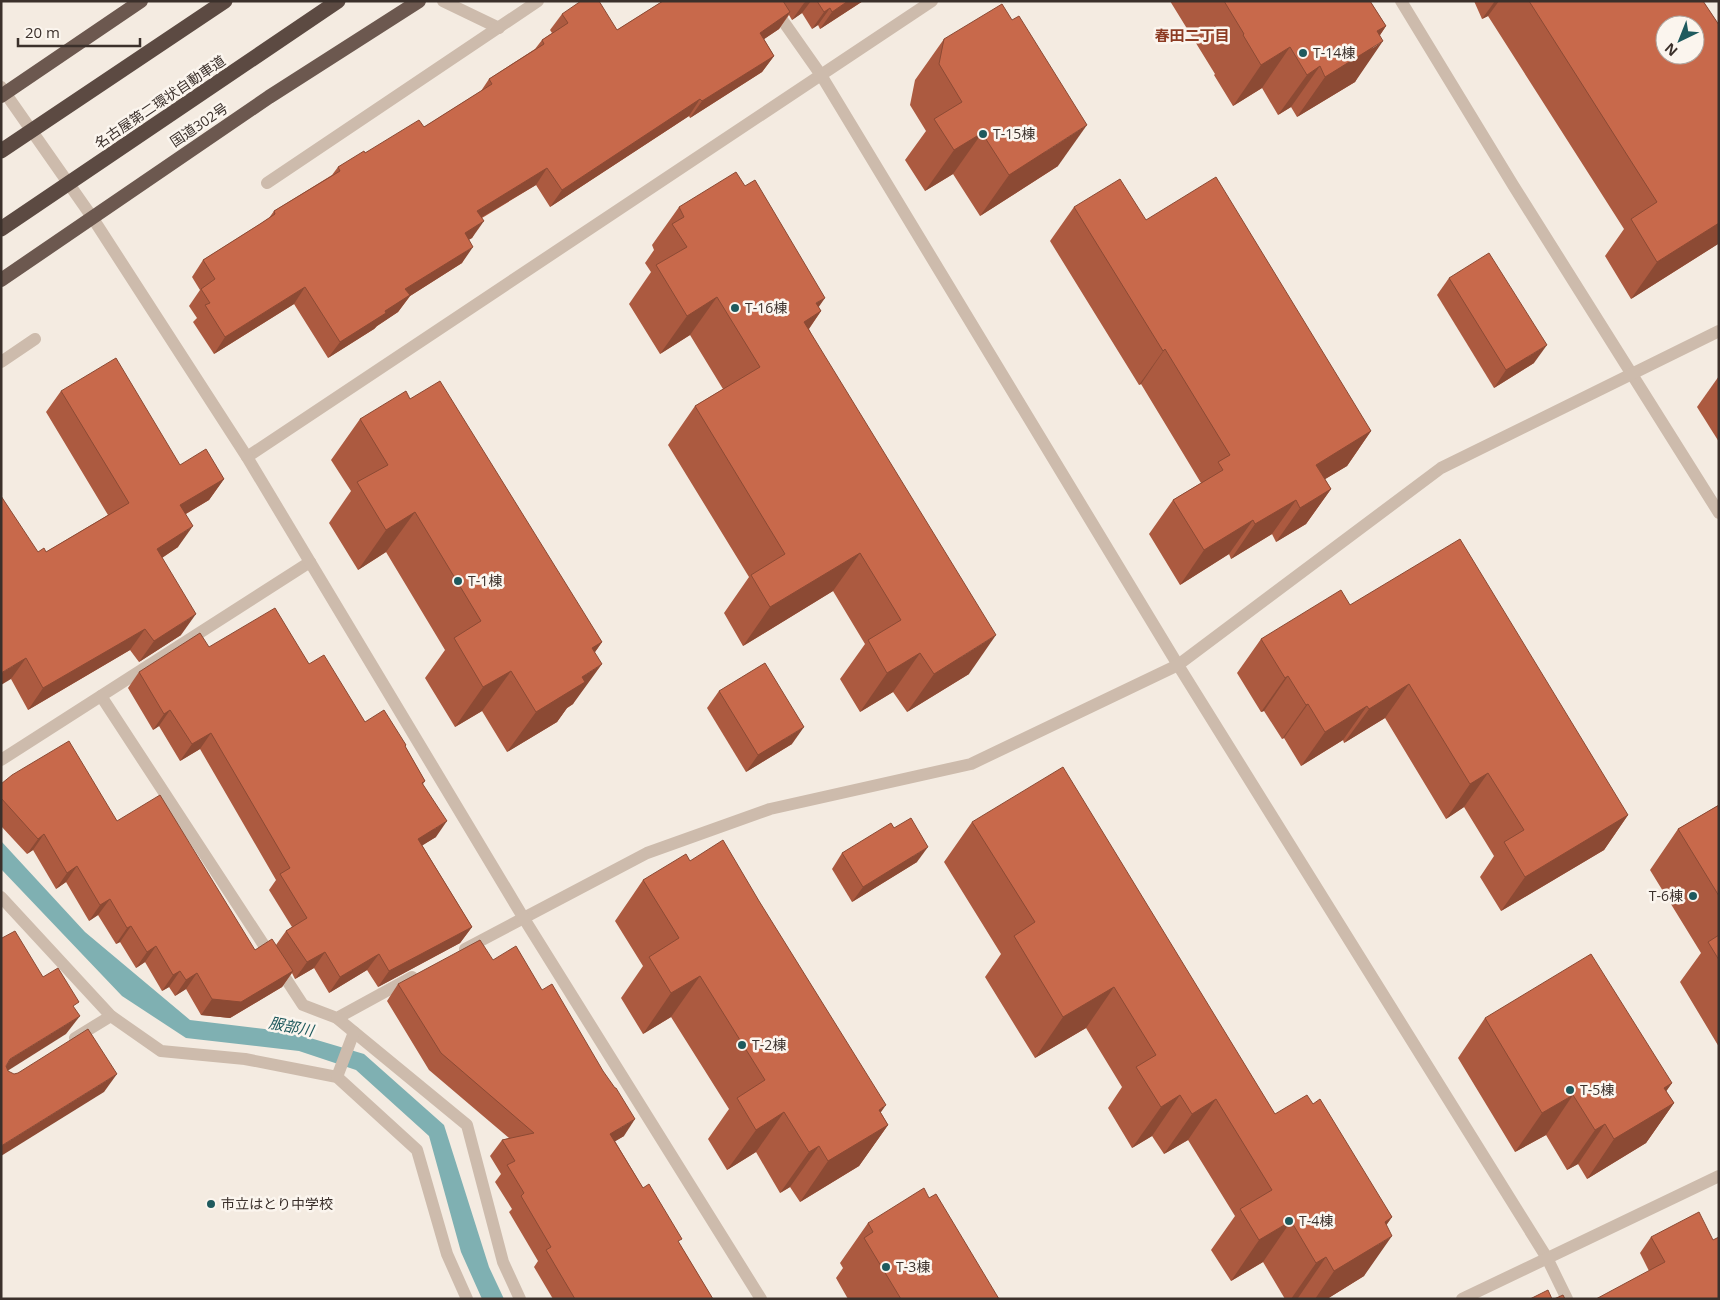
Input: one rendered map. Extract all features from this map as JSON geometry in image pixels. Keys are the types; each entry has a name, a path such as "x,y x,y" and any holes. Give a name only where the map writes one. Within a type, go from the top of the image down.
{"highway":[{"path":"3,92 141,1"},
{"path":"1,151 225,1"},
{"name":"名古屋第二環状自動車道","path":"1,229 338,1"},
{"name":"国道302号","path":"1,280 268,97 419,1"}],"street":[{"path":"443,1 499,28"},
{"path":"267,183 538,1"},
{"path":"769,1 821,76 1178,665 1547,1258 1567,1299"},
{"path":"247,457 932,1"},
{"path":"1401,1 1631,375 1719,513"},
{"path":"3,92 92,217 247,457 523,917 760,1299"},
{"path":"456,954 647,853 765,810 971,764 1178,665 1441,468 1719,331"},
{"path":"1,362 35,339"},
{"path":"1,760 310,562"},
{"path":"101,696 303,1005 338,1018 352,1037 467,1125 503,1262 520,1299"},
{"path":"1,897 111,1016 160,1051 245,1059 338,1074 417,1150 447,1254 467,1299"},
{"path":"338,1018 422,972"},
{"path":"61,1048 111,1016"},
{"path":"338,1074 352,1037"},
{"path":"1462,1299 1719,1176"}],"water":[{"path":"1,841 85,932 190,1020 290,1032 364,1054 444,1125 489,1267 504,1299 482,1299 461,1252 429,1136 356,1070 299,1051 186,1038 122,996 1,869"}],"building":[{"path":"581,1 599,1 617,30 663,1 783,1 790,12 760,33 774,56 702,101 700,99 562,190 547,168 477,211 484,221 465,233 473,247 405,289 410,295 385,311 386,313 340,342 305,287 225,337 205,305 210,303 201,289 215,279 203,260 275,214 274,211 340,171 338,167 364,151 365,153 419,120 424,127 492,84 489,79 544,44 542,40 568,23 562,14"},
{"path":"817,1 848,1 832,12 830,8 824,12"},
{"path":"1224,1 1370,1 1386,26 1377,31 1383,41 1325,77 1320,66 1307,75 1290,47 1261,65"},
{"path":"1529,1 1703,1 1719,25 1719,223 1657,262 1631,219 1657,202"},
{"path":"1002,4 1012,20 1019,16 1087,125 1009,175 982,133 954,150 934,119 962,102 939,64 944,39"},
{"path":"736,172 745,186 755,180 825,298 816,303 821,311 804,322 996,635 934,674 920,653 887,673 868,640 901,620 860,553 770,607 751,575 785,554 695,406 760,367 717,297 687,316 656,265 687,247 672,224 684,217 679,207"},
{"path":"1216,177 1371,431 1316,465 1331,489 1300,508 1296,500 1255,524 1253,520 1204,550 1173,500 1223,470 1218,462 1230,455 1074,207 1120,179 1146,220"},
{"path":"1489,253 1547,345 1506,370 1449,278"},
{"path":"116,358 180,465 206,449 224,479 180,505 193,526 157,549 196,614 154,641 145,629 43,688 26,658 1,673 1,496 38,552 44,548 46,552 129,503 61,391"},
{"path":"440,381 602,642 592,648 602,664 582,677 585,682 536,712 511,671 483,687 454,638 481,621 415,512 386,530 357,482 388,465 360,419 406,391 410,399"},
{"path":"1460,539 1628,815 1525,877 1504,842 1524,830 1488,773 1470,784 1409,684 1369,709 1367,706 1325,732 1288,676 1285,678 1261,639 1341,590 1350,605"},
{"path":"275,608 309,664 324,655 365,722 384,710 406,745 425,781 422,783 447,821 418,839 472,927 389,971 379,954 340,977 325,952 307,962 286,931 307,918 280,874 290,868 211,733 192,744 170,710 164,714 139,672 200,633 209,647"},
{"path":"765,663 804,727 758,755 719,691"},
{"path":"69,741 117,821 160,795 255,950 272,939 293,971 241,1002 212,999 197,973 186,980 180,971 173,975 156,946 147,952 131,926 127,928 110,899 100,905 77,866 67,873 44,834 38,839 1,798 1,784 12,775"},
{"path":"1063,767 1275,1114 1307,1095 1313,1104 1320,1099 1392,1217 1385,1222 1392,1236 1334,1271 1326,1257 1316,1263 1291,1221 1259,1240 1240,1209 1272,1190 1216,1099 1192,1114 1180,1095 1161,1107 1136,1067 1156,1055 1114,987 1063,1017 1014,936 1035,922 972,822"},
{"path":"1719,805 1719,896 1678,829"},
{"path":"911,818 928,847 863,887 842,853 891,823 894,828"},
{"path":"723,840 886,1105 879,1110 888,1125 828,1161 819,1146 809,1152 784,1112 756,1130 737,1098 765,1080 700,976 671,993 649,957 679,938 643,880 686,854 690,861"},
{"path":"15,931 43,977 58,968 79,1002 73,1006 80,1016 10,1059 6,1066 8,1071 14,1074 18,1073 88,1029 117,1074 1,1146 1,937"},
{"path":"1719,935 1719,960 1708,942"},
{"path":"480,940 493,960 516,946 542,990 552,984 603,1071 635,1119 610,1134 643,1188 649,1184 682,1239 678,1241 713,1299 575,1299 546,1250 551,1247 521,1196 524,1193 507,1165 515,1161 502,1140 534,1133 441,1053 398,984"},
{"path":"1591,954 1672,1083 1664,1088 1674,1103 1614,1139 1605,1124 1595,1130 1573,1095 1542,1113 1485,1018"},
{"path":"924,1188 929,1198 936,1194 999,1299 901,1299 864,1238 873,1232 868,1223"},
{"path":"1699,1212 1713,1240 1719,1237 1719,1299 1596,1299 1665,1262 1651,1237"},
{"path":"1548,1290 1552,1299 1530,1299"},
{"path":"1563,1295 1565,1299 1554,1299"}],"place":[{"name":"T-14棟","path":"1303,53"},
{"name":"T-15棟","path":"983,134"},
{"name":"T-16棟","path":"735,308"},
{"name":"T-1棟","path":"458,581"},
{"name":"T-6棟","path":"1693,896"},
{"name":"T-2棟","path":"742,1045"},
{"name":"T-5棟","path":"1570,1090"},
{"name":"市立はとり中学校","path":"211,1204"},
{"name":"T-4棟","path":"1289,1221"},
{"name":"T-3棟","path":"886,1267"}],"district":[{"name":"春田二丁目","path":"1192,36"}],"water label":[{"name":"服部川","path":"291,1027"}]}
